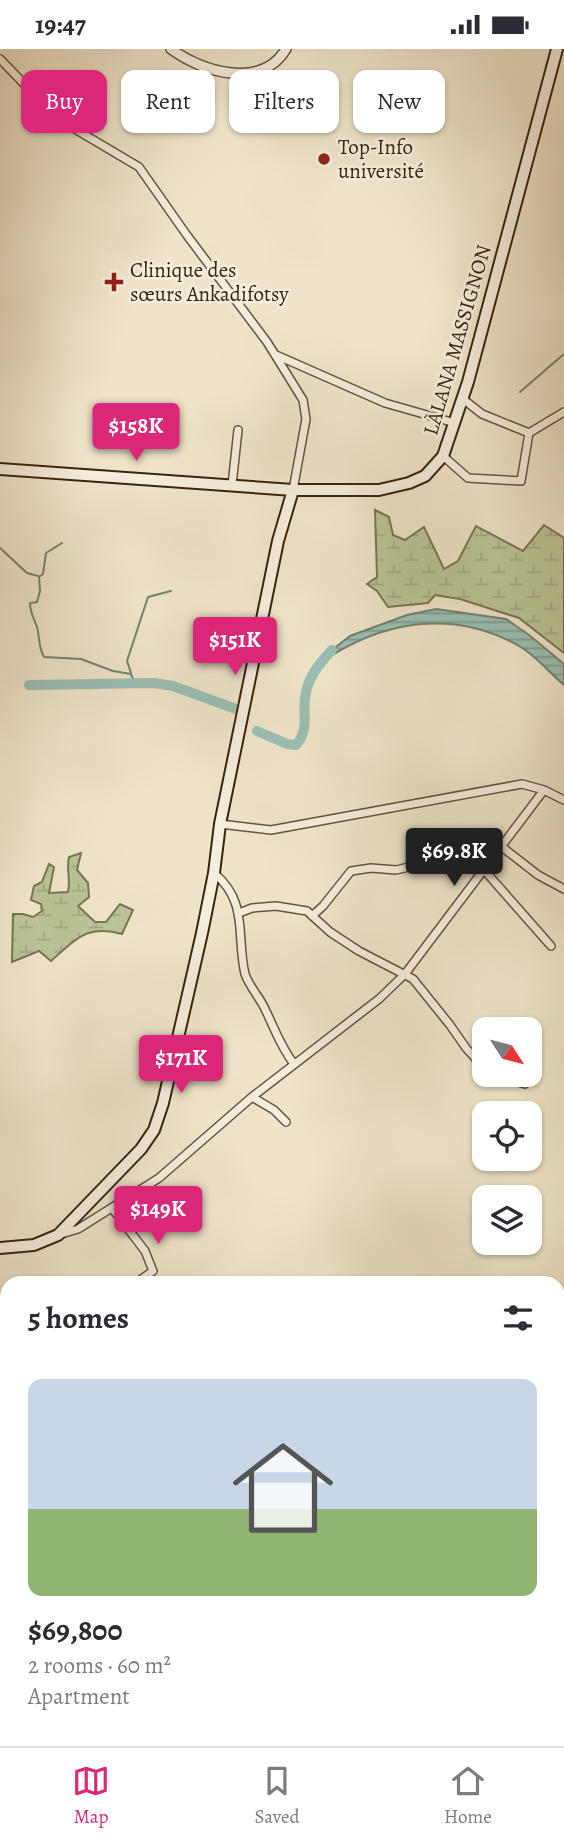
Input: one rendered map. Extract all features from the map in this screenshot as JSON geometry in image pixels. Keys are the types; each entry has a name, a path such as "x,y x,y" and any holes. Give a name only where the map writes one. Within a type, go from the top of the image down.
{"main road":[{"path":"558,49 564,58"},
{"name":"LÀLANA MASSIGNON","path":"0,469 293,490 379,490 393,488 425,476 443,456 463,399 558,49"},
{"path":"549,78 564,65"},
{"path":"269,487 283,500 287,508"},
{"path":"0,1248 34,1245 58,1235 141,1149 153,1130 163,1103 178,1039 260,649 278,541 293,490"}],"street":[{"path":"171,49 192,63 227,72 244,73 270,68 286,49"},
{"path":"0,59 58,119 139,167 275,355 303,400 306,419 293,490"},
{"path":"275,355 385,403 455,423"},
{"path":"463,399 482,414 529,433"},
{"path":"443,456 468,478 521,481 529,433 564,412"},
{"path":"232,485 238,430"},
{"path":"221,828 271,830 522,784 544,790 564,800"},
{"path":"58,1235 78,1229 159,1178 252,1097 379,999 405,974 544,790"},
{"path":"502,847 538,875 564,889"},
{"path":"312,916 351,871 371,868 396,870 430,862 485,871 551,946"},
{"path":"214,873 227,884 239,913 241,951 246,975 284,1051 294,1064"},
{"path":"239,913 252,908 276,906 307,911 330,932 359,951 413,979 472,1055"},
{"path":"252,1097 274,1109 286,1122"},
{"path":"112,1208 145,1251 153,1271 146,1276"}],"green space":[{"path":"375,510 389,517 393,535 405,540 424,527 444,569 458,561 476,526 523,551 544,525 564,538 564,653 519,618 460,599 435,595 428,603 388,607 377,591 367,584 377,577"},
{"path":"81,853 77,870 88,883 89,897 78,906 95,922 106,922 120,904 133,910 122,934 110,931 91,932 75,940 51,961 39,951 12,962 13,914 33,917 42,911 41,904 31,900 34,886 42,882 49,864 54,867 49,893 68,892 69,857"}],"water":[{"path":"436,609 506,619 564,664 564,685 519,646 496,635 449,624 402,627 356,642 334,654 332,650 350,636 407,615"}],"waterway":[{"path":"520,392 564,354"},
{"path":"62,543 46,553 43,574 39,577 40,591 37,602 30,603 44,657 81,659 113,671 131,674 135,684"},
{"path":"0,548 27,573 38,576"},
{"path":"131,673 127,661 148,597 171,591"},
{"path":"257,731 296,745 303,734 308,684 318,666 332,650"},
{"path":"29,685 154,683 173,686 236,709"}],"place":[{"name":"Top-Info université","path":"324,159"},
{"name":"Clinique des sœurs Ankadifotsy","path":"114,282"}]}
